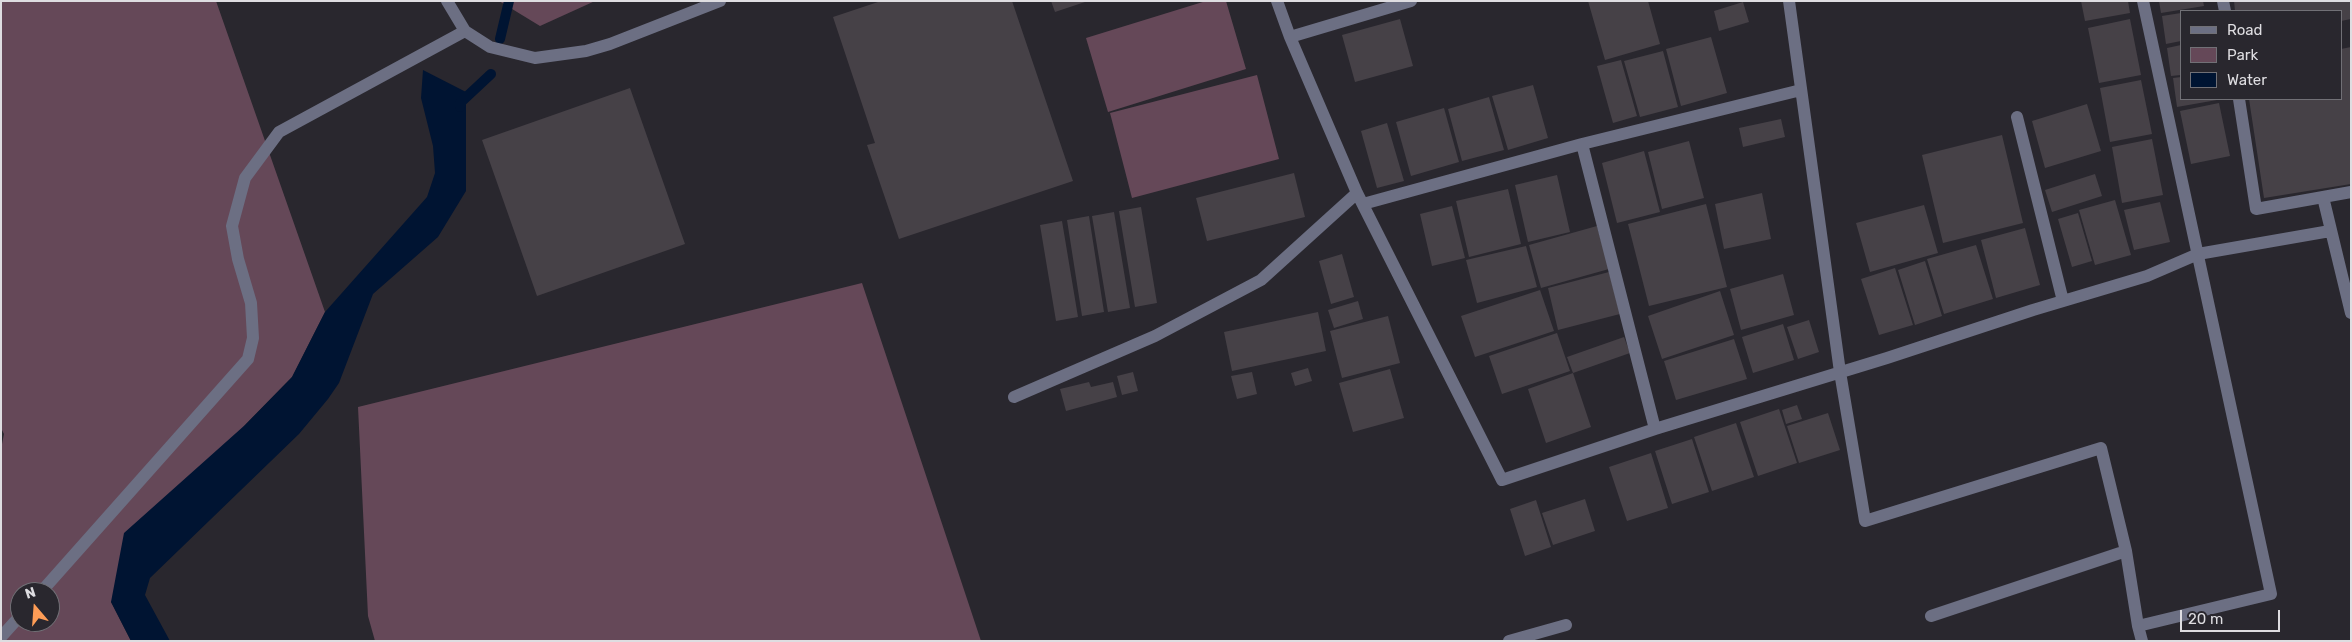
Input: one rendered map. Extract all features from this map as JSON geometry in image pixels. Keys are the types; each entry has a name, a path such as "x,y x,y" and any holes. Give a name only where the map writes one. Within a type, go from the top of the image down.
{"street":[{"path":"447,1 465,30 490,47 535,58 586,52 720,1"},
{"path":"1277,1 1290,37 1360,199 1502,480 1655,429 2147,276 2198,254 2330,231"},
{"path":"1290,37 1411,1"},
{"path":"1790,1 1840,372 1865,521 2101,448 2126,551 2142,641"},
{"path":"2138,626 2271,594 2143,1"},
{"path":"50,582 248,359 253,338 251,303 238,259 232,226 245,178 279,132 465,30"},
{"path":"1014,397 1154,336 1261,280 1360,199 1801,90"},
{"path":"2239,100 2256,209 2351,192"},
{"path":"2017,117 2063,301"},
{"path":"1582,144 1655,429"},
{"path":"2323,197 2330,231 2345,258 2351,313"},
{"path":"1931,616 2126,551"},
{"path":"1509,641 1566,624"},
{"path":"1,637 10,627"}],"green space":[{"path":"1,1 216,1 325,312 292,377 245,425 111,602 131,641 1,641 1,449 4,434 1,428"},
{"path":"499,1 595,1 540,26"},
{"path":"1206,1 1226,1 1246,69 1108,112 1086,38"},
{"path":"1257,75 1279,159 1132,198 1110,113"},
{"path":"862,283 981,641 375,641 368,616 358,407"}],"water":[{"path":"423,70 466,92 466,191 438,237 373,294 339,383 328,399 299,434 150,578 145,595 170,641 131,641 111,602 124,533 245,425 292,377 325,312 427,197 435,173 433,146 421,98"}],"building":[{"path":"881,1 1012,1 1073,181 899,239 867,145 875,143 833,17"},
{"path":"1051,1 1085,1 1085,2 1055,12"},
{"path":"1588,1 1648,1 1660,44 1605,60"},
{"path":"2081,1 2128,1 2130,13 2085,21"},
{"path":"2159,1 2203,1 2204,6 2161,13"},
{"path":"2234,1 2351,1 2351,19 2342,21 2342,10 2235,10"},
{"path":"1743,2 1749,22 1719,31 1714,11"},
{"path":"2180,13 2180,41 2166,44 2162,16"},
{"path":"1400,19 1413,66 1355,82 1342,35"},
{"path":"2130,19 2141,75 2099,83 2088,28"},
{"path":"1711,37 1727,93 1681,106 1666,49"},
{"path":"2180,45 2180,75 2171,76 2167,48"},
{"path":"2351,47 2351,184 2264,198 2249,100 2342,100 2342,49"},
{"path":"1663,51 1678,107 1640,117 1624,61"},
{"path":"1621,60 1637,116 1613,123 1597,66"},
{"path":"2180,77 2180,100 2217,100 2177,107 2173,78"},
{"path":"2141,80 2152,134 2110,142 2100,88"},
{"path":"1533,85 1548,138 1508,150 1492,96"},
{"path":"630,88 685,244 537,296 482,140"},
{"path":"1489,97 1504,150 1462,161 1448,109"},
{"path":"2219,103 2230,156 2191,164 2180,111"},
{"path":"2087,104 2101,151 2045,168 2032,121"},
{"path":"1444,108 1459,162 1411,176 1396,122"},
{"path":"1781,119 1785,137 1743,147 1739,128"},
{"path":"1387,123 1404,181 1377,188 1361,131"},
{"path":"2002,135 2023,223 1943,243 1922,155"},
{"path":"2152,139 2163,195 2122,203 2112,147"},
{"path":"1689,141 1704,198 1662,209 1648,152"},
{"path":"1644,151 1660,212 1617,223 1602,163"},
{"path":"1294,173 1305,217 1207,241 1196,198"},
{"path":"2095,174 2102,196 2052,212 2045,190"},
{"path":"1557,175 1570,232 1528,242 1515,185"},
{"path":"1508,189 1521,244 1469,257 1456,201"},
{"path":"1762,193 1771,239 1724,249 1715,204"},
{"path":"2115,200 2131,255 2095,265 2079,210"},
{"path":"2160,202 2170,242 2134,250 2124,210"},
{"path":"1706,204 1727,287 1649,306 1628,224"},
{"path":"1924,205 1938,253 1870,272 1856,223"},
{"path":"1452,206 1465,258 1432,266 1420,214"},
{"path":"1141,207 1157,303 1135,307 1119,211"},
{"path":"1114,212 1130,308 1108,312 1092,216"},
{"path":"2078,213 2092,261 2072,267 2058,219"},
{"path":"1089,216 1104,312 1082,316 1067,220"},
{"path":"1062,221 1078,317 1056,321 1040,225"},
{"path":"1597,226 1609,269 1541,288 1529,245"},
{"path":"2025,228 2040,285 1996,298 1981,240"},
{"path":"1976,245 1993,299 1944,314 1927,259"},
{"path":"1526,246 1537,287 1477,303 1466,260"},
{"path":"1342,254 1354,297 1331,304 1319,261"},
{"path":"1925,261 1942,316 1915,325 1898,270"},
{"path":"1895,268 1913,325 1879,335 1861,279"},
{"path":"1609,272 1620,314 1558,330 1548,288"},
{"path":"1783,274 1794,315 1741,330 1730,289"},
{"path":"1540,290 1554,331 1475,357 1461,316"},
{"path":"1720,291 1734,335 1662,359 1648,316"},
{"path":"1358,301 1363,319 1334,328 1328,310"},
{"path":"1318,312 1326,351 1232,371 1224,332"},
{"path":"1388,316 1400,363 1342,378 1330,331"},
{"path":"1809,320 1819,352 1798,359 1787,327"},
{"path":"1783,324 1794,360 1753,373 1742,337"},
{"path":"1557,333 1570,371 1502,394 1489,356"},
{"path":"1624,337 1630,353 1573,373 1567,357"},
{"path":"1734,339 1747,379 1676,400 1664,361"},
{"path":"1308,368 1312,381 1295,386 1291,373"},
{"path":"1390,369 1404,418 1353,432 1339,383"},
{"path":"1133,372 1138,391 1122,395 1117,376"},
{"path":"1252,372 1257,394 1237,399 1231,376"},
{"path":"1573,373 1591,427 1546,443 1528,389"},
{"path":"1089,382 1091,387 1113,382 1117,397 1066,411 1060,389"},
{"path":"1797,405 1802,419 1786,424 1782,410"},
{"path":"1779,409 1797,463 1758,476 1740,422"},
{"path":"1828,413 1840,450 1799,463 1787,426"},
{"path":"1736,423 1754,477 1712,491 1694,437"},
{"path":"1692,439 1709,492 1672,504 1655,451"},
{"path":"1651,453 1668,508 1627,521 1609,467"},
{"path":"1585,499 1595,531 1553,545 1542,513"},
{"path":"1536,500 1551,547 1525,556 1510,509"}],"waterway":[{"path":"500,39 509,1"},
{"path":"460,107 460,103 491,74"}]}
